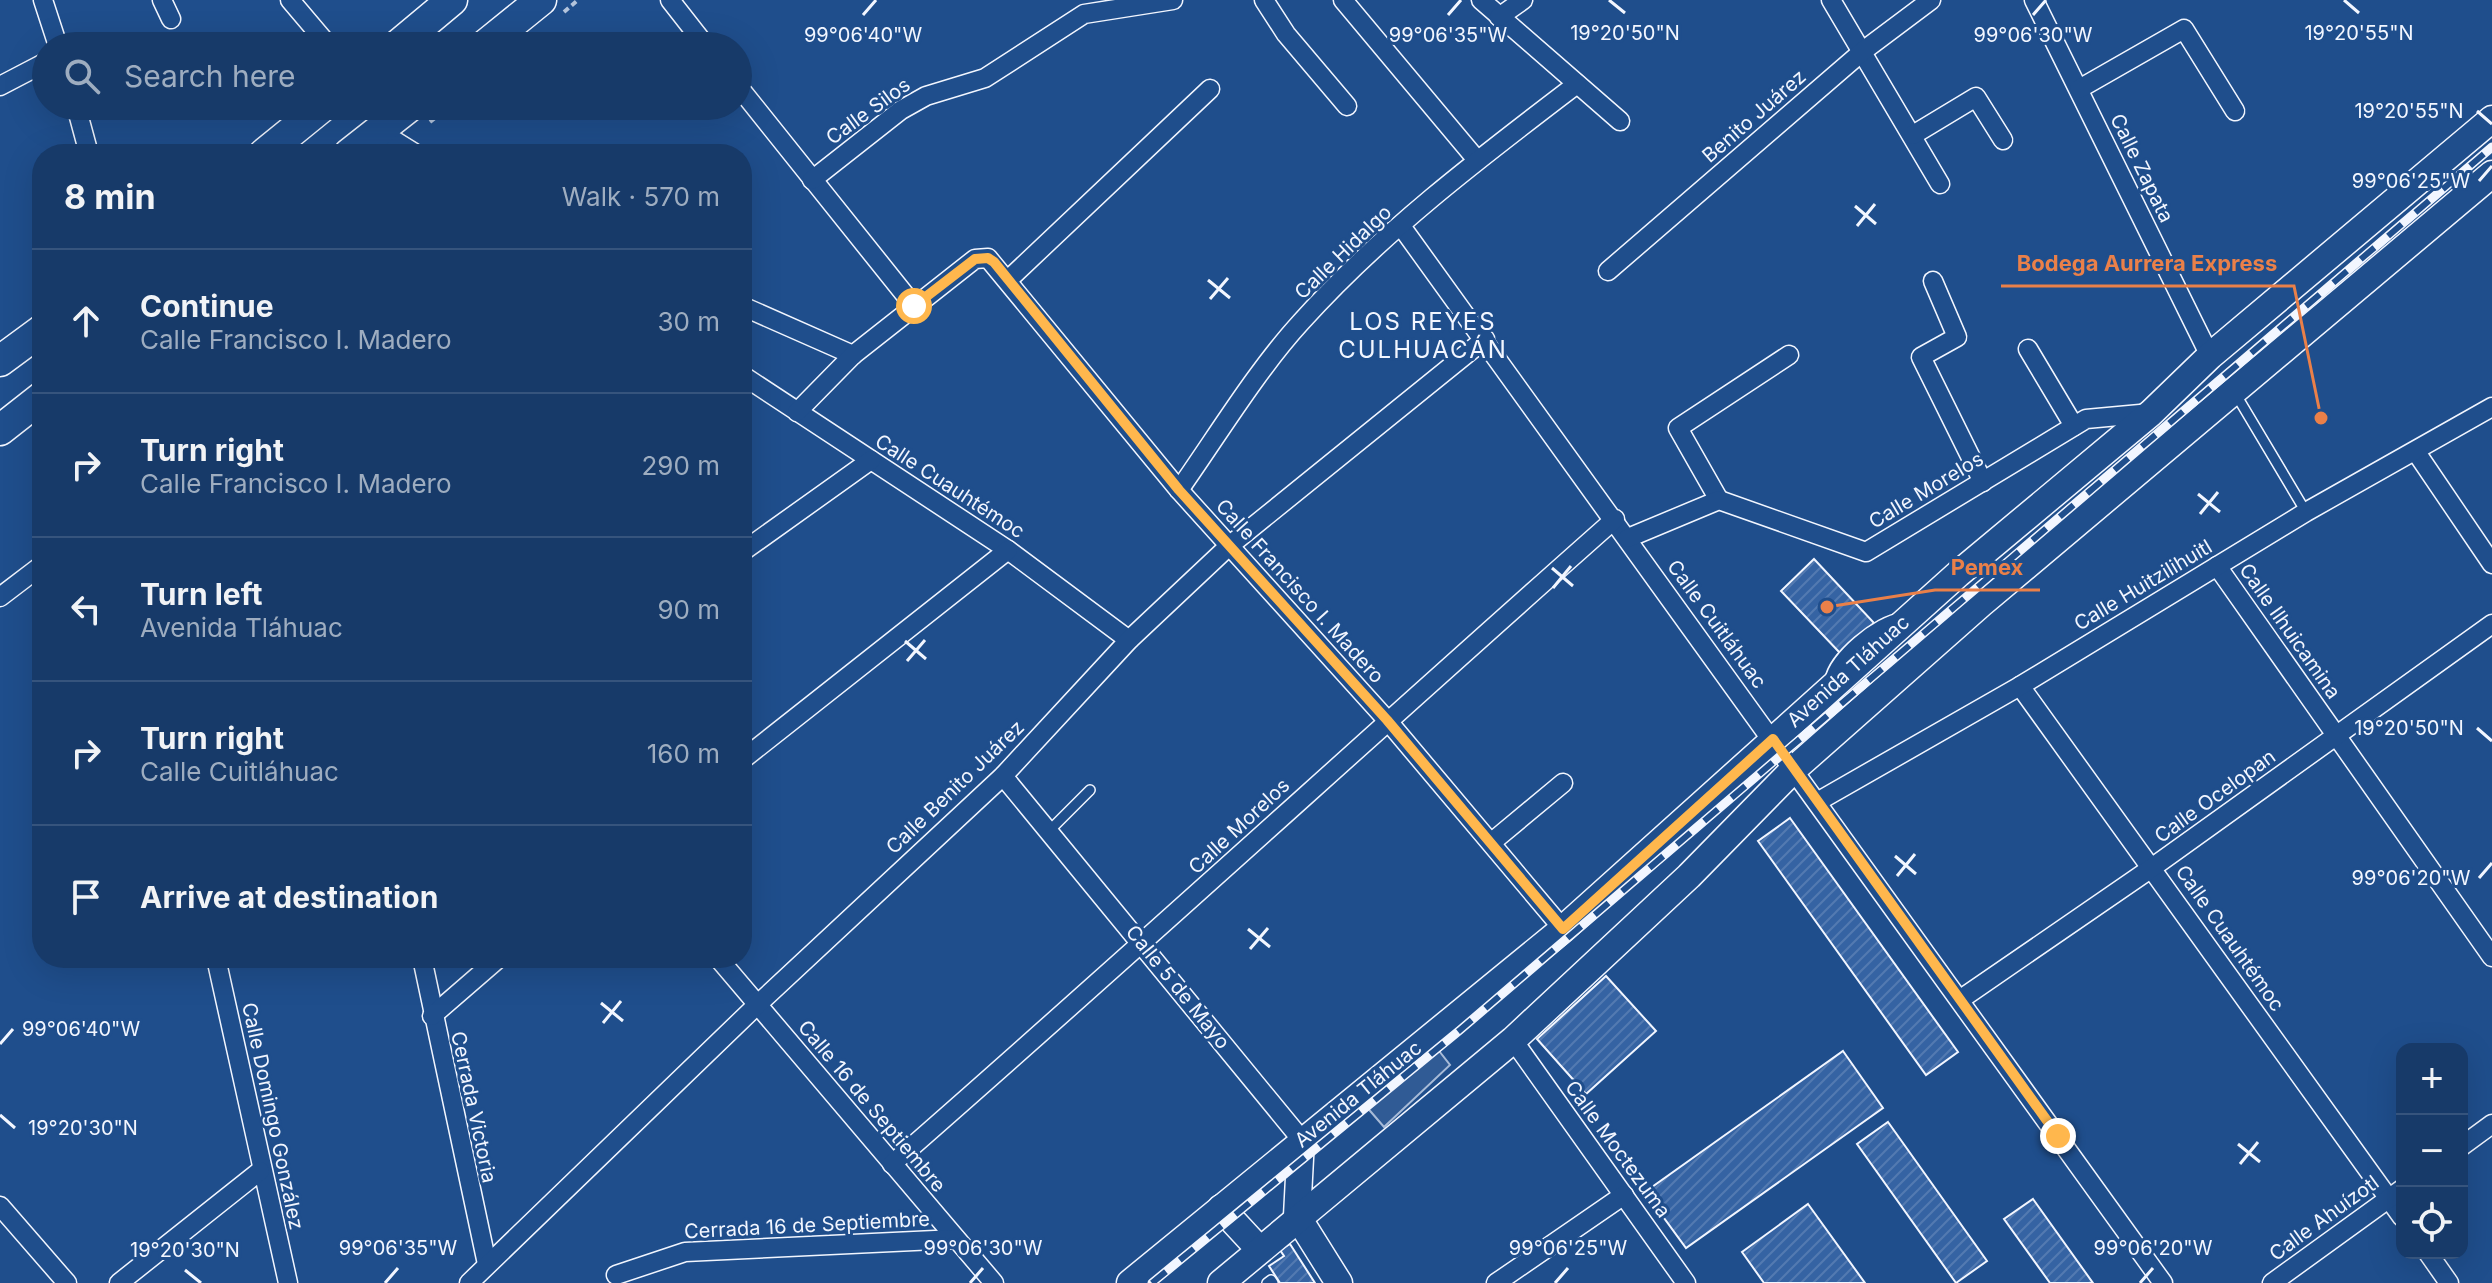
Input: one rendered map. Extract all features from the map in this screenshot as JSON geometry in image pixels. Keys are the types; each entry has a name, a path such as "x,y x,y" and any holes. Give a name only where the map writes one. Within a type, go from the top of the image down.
{"main road":[{"path":"414,32 452,0"},
{"path":"501,32 541,0"},
{"name":"Avenida Tláhuac","path":"1130,1283 1301,1139 1563,929 1908,617 2151,413 2210,356 2492,119"},
{"path":"276,144 306,120"},
{"path":"362,144 393,120"},
{"name":"Avenida Tláhuac","path":"1221,1283 1297,1216 1513,1040 1689,876 1794,769 1982,603 2492,174"},
{"path":"0,361 32,337"},
{"path":"0,430 32,405"},
{"path":"1958,574 1982,603"},
{"path":"1301,1139 1297,1216 1339,1283"},
{"path":"1221,1208 1259,1249"}],"street":[{"path":"43,0 53,32"},
{"path":"162,0 171,19"},
{"path":"290,0 317,32"},
{"path":"670,0 695,32"},
{"name":"Calle Silos","path":"812,180 901,110 926,96 985,78 1084,14 1173,0"},
{"path":"1264,0 1286,34 1347,106"},
{"path":"1343,0 1477,160"},
{"path":"1481,0 1620,121"},
{"path":"1499,17 1523,0"},
{"path":"1831,0 1940,184"},
{"name":"Benito Juárez","path":"1608,271 1863,51 1931,0"},
{"name":"Calle Zapata","path":"2034,0 2210,356"},
{"path":"2079,89 2184,29 2235,111"},
{"path":"0,86 32,69"},
{"name":"Calle Hidalgo","path":"1179,490 1300,323 1401,226 1477,160 1577,84"},
{"path":"1008,280 1210,89"},
{"path":"1913,135 1976,97 2003,140"},
{"path":"752,104 914,306"},
{"path":"80,120 86,144"},
{"path":"379,131 400,144"},
{"name":"Calle Cuitláhuac","path":"1401,226 2163,1283"},
{"name":"Calle Francisco I. Madero","path":"797,412 853,355 914,306 981,257 994,262 1179,490 1387,720 1563,929"},
{"path":"1933,281 1957,337 1921,357 1983,482"},
{"path":"752,310 853,355"},
{"name":"Calle Benito Juárez","path":"469,1283 757,1005 1003,776 1129,640 1229,546 1485,339"},
{"path":"2028,349 2074,426"},
{"path":"1628,538 1719,500 1678,428 1789,355"},
{"name":"Calle Cuauhtémoc","path":"752,382 1008,550 1129,640"},
{"name":"Calle Huitzilihuitl","path":"1817,802 2020,686 2306,512 2492,407"},
{"name":"Calle Morelos","path":"1719,500 1866,552 2086,419 2151,413"},
{"path":"2416,452 2492,564"},
{"path":"752,545 871,460"},
{"name":"Calle Morelos","path":"892,1164 1144,944 1387,720 1615,519"},
{"path":"752,752 1008,550"},
{"name":"Calle Ilhuicamina","path":"2217,566 2492,957"},
{"path":"0,597 32,573"},
{"name":"Calle Ocelopan","path":"1961,999 2153,867 2492,624"},
{"name":"Calle Cuauhtémoc","path":"2020,686 2396,1194"},
{"name":"Calle 5 de Mayo","path":"1003,776 1301,1139"},
{"path":"1492,842 1563,783"},
{"name":"Calle Domingo González","path":"218,968 260,1171 288,1283"},
{"name":"Cerrada Victoria","path":"424,968 487,1264"},
{"path":"432,1016 487,968"},
{"name":"Calle 16 de Septiembre","path":"726,968 994,1283"},
{"name":"Calle Moctezuma","path":"1513,1040 1686,1283"},
{"path":"2468,1142 2492,1124"},
{"path":"119,1283 260,1171"},
{"name":"Calle Ahuízotl","path":"2272,1283 2396,1194"},
{"path":"1496,1283 1624,1195"},
{"path":"0,1206 67,1283"},
{"name":"Cerrada 16 de Septiembre","path":"616,1275 685,1252 956,1239"},
{"path":"2432,1259 2449,1283"}],"lane":[{"path":"2233,390 2306,512"},
{"path":"1049,831 1090,790"}],"shaded area":[{"path":"1436,1047 1450,1065 1384,1127 1365,1105"}],"building":[{"path":"1814,559 1874,623 1841,654 1781,591"},
{"path":"1790,818 1958,1052 1926,1075 1758,841"},
{"path":"1606,976 1656,1031 1586,1094 1537,1039"},
{"path":"1843,1051 1883,1108 1686,1248 1645,1192"},
{"path":"1888,1122 1987,1261 1956,1283 1857,1144"},
{"path":"2033,1199 2093,1283 2050,1283 2004,1219"},
{"path":"1808,1204 1865,1283 1764,1283 1742,1252"},
{"path":"1290,1244 1315,1283 1280,1283 1269,1266 1284,1256 1280,1250"}],"railway":[{"path":"1152,1283 1460,1030 2492,147"}],"place":[{"name":"Bodega Aurrera Express","path":"2321,418"},
{"name":"Pemex","path":"1827,607"}],"district":[{"name":"LOS REYES CULHUACÁN","path":"1423,336"}],"route":[{"path":"914,306 975,259 988,258 994,262 1179,490 1387,720 1563,929 1773,739 2058,1136"}]}
